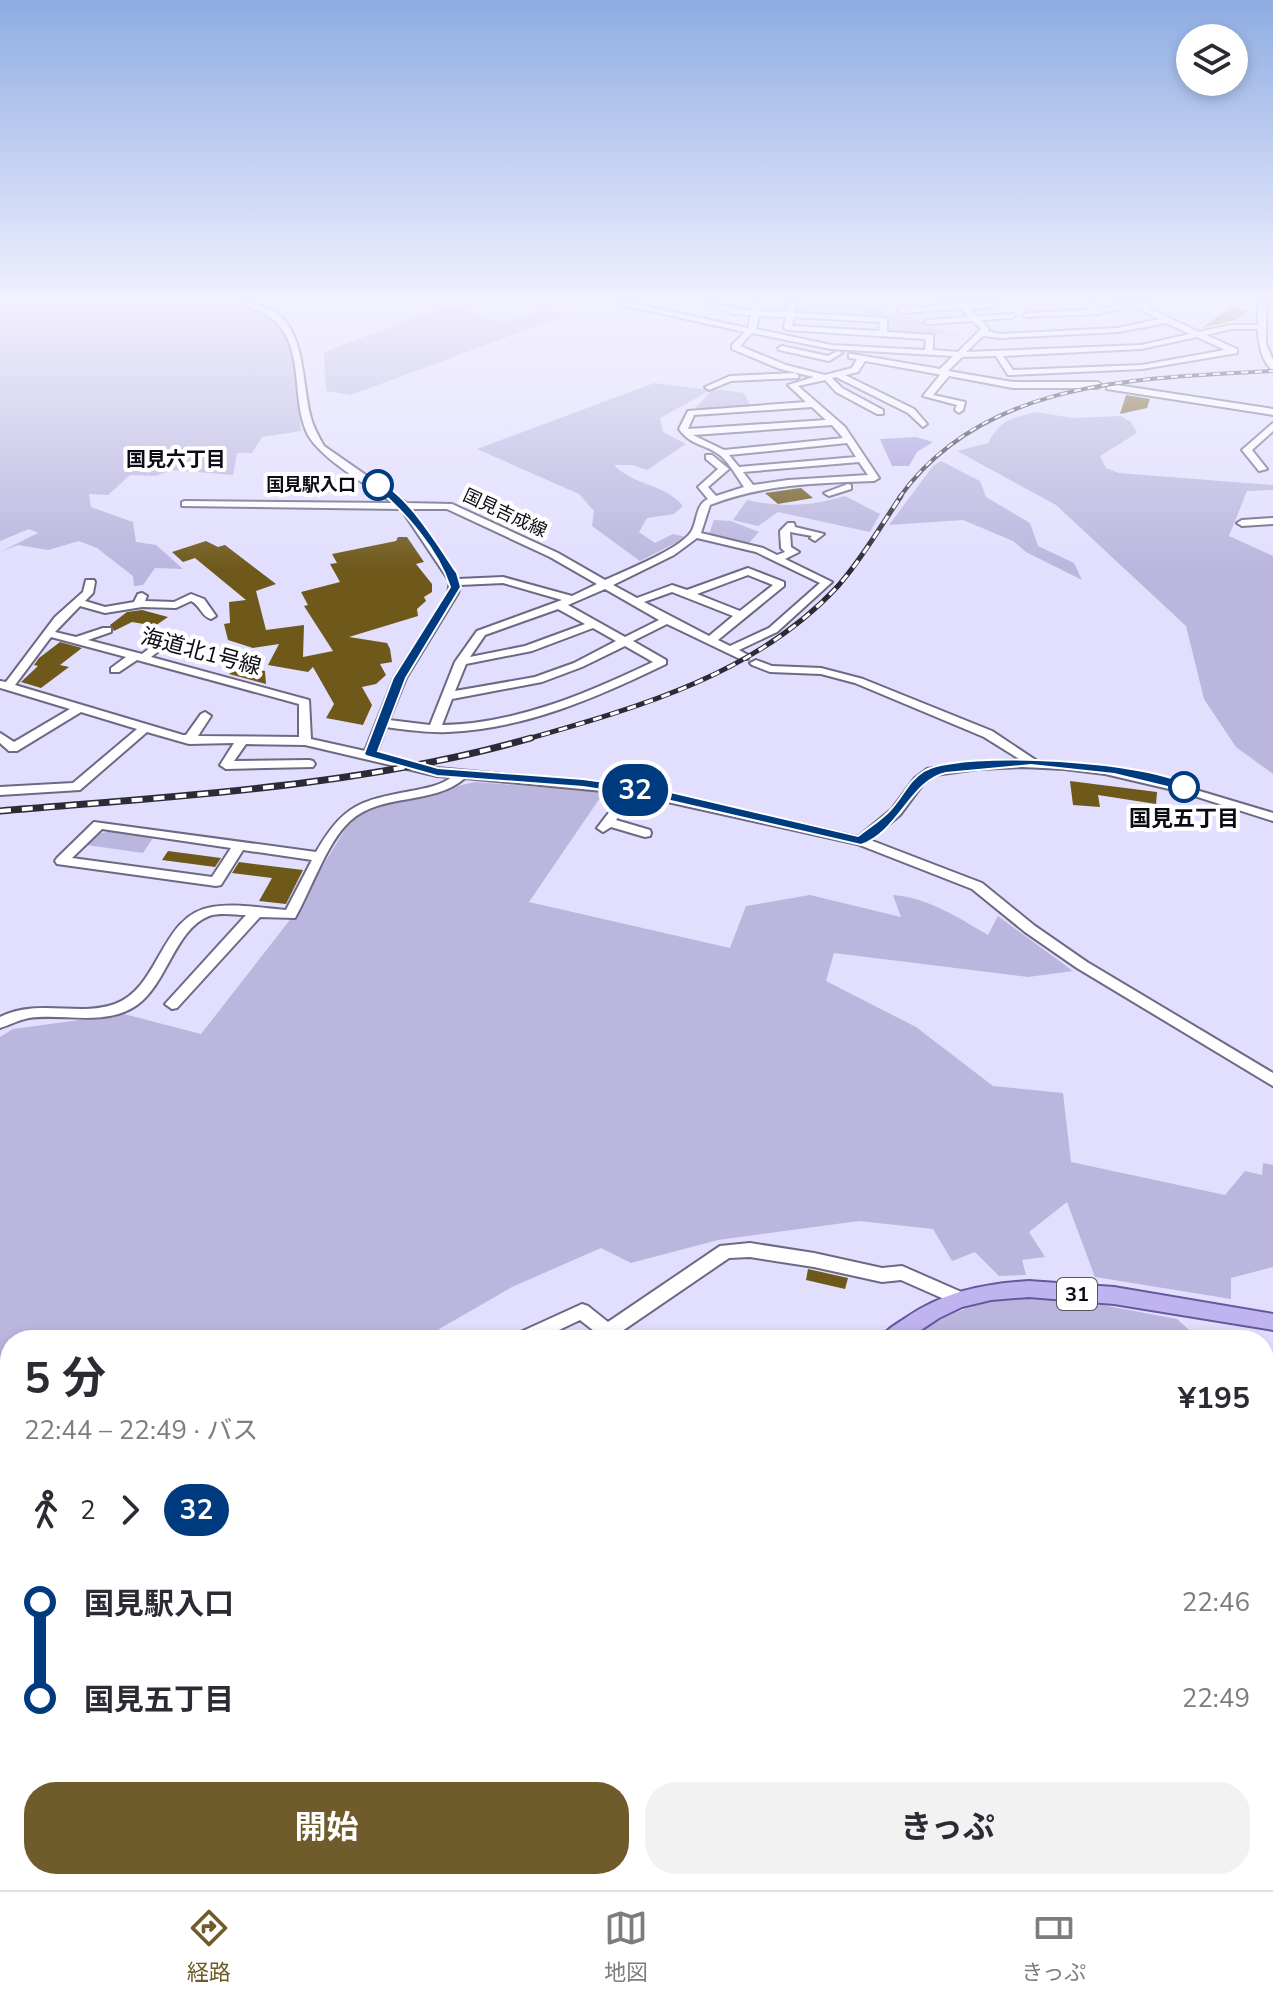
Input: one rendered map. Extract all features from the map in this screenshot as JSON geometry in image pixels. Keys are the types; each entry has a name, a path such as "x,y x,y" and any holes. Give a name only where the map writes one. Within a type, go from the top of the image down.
{"main road":[{"name":"31","path":"905,1330 927,1314 960,1299 998,1290 1033,1289 1273,1322"}],"street":[{"path":"302,392 303,411 310,435 321,448 403,505 455,582 453,593 400,678 370,754"},
{"path":"800,392 850,440 874,478 829,493"},
{"path":"843,392 880,412"},
{"path":"870,392 911,411 923,424"},
{"path":"930,392 927,396 962,404 959,410"},
{"path":"1144,392 1273,412"},
{"path":"751,489 723,453 691,439 686,433 685,421 691,413 814,404"},
{"path":"686,433 833,422"},
{"path":"1262,469 1247,450 1273,426"},
{"path":"723,453 850,440"},
{"path":"709,457 724,469 703,487 714,500"},
{"path":"738,470 861,459"},
{"path":"435,728 461,662 481,633 573,600 670,553 695,535 706,503 751,489 849,486"},
{"name":"国見吉成線","path":"185,504 449,506 554,555 667,620 770,669 836,673 859,681 988,734 1031,761"},
{"path":"1242,523 1273,521"},
{"path":"806,558 786,548 789,526 819,534"},
{"path":"695,535 737,542 780,557 827,582 773,630 731,650"},
{"path":"780,557 794,552"},
{"path":"687,594 748,571 780,584 711,640"},
{"path":"455,582 503,580 573,600"},
{"path":"90,582 88,593 48,633 4,686 189,740 305,741 437,772 633,790 861,841 977,886 1030,929 1082,965 1273,1080"},
{"path":"636,602 672,588 741,615"},
{"path":"78,602 111,610 140,599 176,605 191,597 200,601 211,616"},
{"path":"381,723 457,728 541,713 601,692 662,662 559,605"},
{"path":"449,696 538,680 667,620"},
{"path":"461,662 528,649 591,625"},
{"path":"79,640 107,630"},
{"name":"海道北1号線","path":"48,633 305,702 305,741"},
{"path":"115,670 160,645"},
{"path":"0,737 13,748 78,709"},
{"path":"189,740 205,716"},
{"path":"0,791 76,787 144,729"},
{"path":"242,740 226,765 309,764"},
{"path":"861,841 896,812 919,781 931,772 1031,761 1154,778 1273,817"},
{"path":"0,1023 14,1014 115,1010 132,1000 153,979 182,930 206,912 290,915 320,857 346,817 367,804 457,782 463,774"},
{"path":"633,790 605,825 645,833"},
{"path":"239,846 216,882 62,861 99,825 320,857"},
{"path":"172,1004 255,914"},
{"path":"608,1330 726,1251 750,1250 882,1275 902,1273 960,1299"},
{"path":"541,1330 582,1311 596,1330"}],"shaded area":[{"path":"0,392 298,392 301,431 262,437 252,453 237,453 233,475 173,470 155,476 130,475 108,495 89,494 91,507 133,522 136,542 156,545 183,569 155,568 143,585 134,586 133,576 97,548 79,541 48,550 18,545 0,552 38,533 29,529 0,541"},
{"path":"629,392 707,392 660,418 663,432 686,444 647,470 632,465 614,465 631,477 667,493 683,506 674,514 647,518 639,532 655,543 673,534 687,537 640,561 592,526 594,511 579,494 477,449"},
{"path":"710,392 744,393 751,407 693,411"},
{"path":"1036,412 1073,418 1121,416 1131,422 1137,433 1100,456 1106,468 1119,473 1273,485 1273,490 1247,491 1229,536 1273,556 1273,774 1236,747 1204,699 1186,626 1056,505 957,451 988,443 1007,421"},
{"path":"916,437 933,442 917,452 909,466 892,466 880,439"},
{"path":"941,461 980,481 986,497 1030,523 1038,546 1074,563 1082,580 1026,552 1013,541 963,520 889,525 933,466"},
{"path":"845,496 880,514 870,532 778,512 758,526 733,520 747,500 796,505"},
{"path":"714,520 731,521 759,532 749,543 709,534"},
{"path":"475,782 604,792 529,902 730,948 746,906 810,895 901,917 893,895 906,897 942,909 988,935 998,916 1073,971 1028,977 834,953 826,981 916,1027 993,1086 1063,1093 1071,1162 1225,1195 1245,1171 1262,1175 1263,1163 1273,1165 1273,1267 1231,1278 1231,1299 1095,1277 1067,1202 1029,1232 1045,1257 1022,1260 1026,1275 999,1276 975,1252 952,1261 933,1229 859,1221 718,1240 631,1263 601,1248 512,1287 437,1330 0,1330 0,1037 13,1029 124,1014 201,1034 289,921 352,818 371,806"},
{"path":"109,831 153,838 143,853 87,845 99,834"},
{"path":"1024,1295 1081,1301 1177,1319 1189,1330 924,1330 950,1315"}],"building":[{"path":"1126,395 1150,399 1147,408 1120,414"},
{"path":"801,488 813,498 778,504 765,493"},
{"path":"398,537 407,537 424,562 416,564 432,584 432,592 424,597 426,601 417,609 418,616 349,637 387,643 390,649 392,662 380,664 386,675 376,684 362,687 372,705 363,725 326,718 334,704 313,667 308,672 268,665 279,644 253,648 228,640 224,624 230,623 229,602 246,600 195,558 183,562 172,552 206,541 218,547 225,545 276,584 256,591 266,630 304,625 303,657 333,651 304,606 308,605 301,592 340,582 330,564 337,563 332,554 396,541"},
{"path":"142,610 168,617 155,626 132,622 114,631 110,625 127,612"},
{"path":"60,642 82,648 60,665 69,667 41,688 21,682 38,666 34,665 39,658"},
{"path":"240,665 265,671 266,684 229,674"},
{"path":"1070,781 1157,792 1156,804 1098,795 1100,807 1073,805"},
{"path":"168,851 221,858 215,867 162,860"},
{"path":"239,862 303,870 286,904 259,901 272,878 232,873"},
{"path":"808,1269 848,1278 845,1289 806,1280"}],"railway":[{"path":"899,498 934,459 974,429 1019,407 1067,392"},
{"path":"529,738 651,701 732,665 770,643 806,617 838,586 901,496"},
{"path":"0,811 335,779 466,755 529,738"},
{"path":"524,740 529,738"}],"bus line":[{"name":"32","path":"378,485 403,505 451,573 455,587 400,678 370,754 437,772 583,783 662,794 861,841 896,812 919,781 931,772 946,769 1031,761 1114,770 1184,787"}],"place":[{"name":"国見駅入口","path":"378,485"},
{"name":"国見五丁目","path":"1184,787"}],"district":[{"name":"国見六丁目","path":"176,459"}]}
